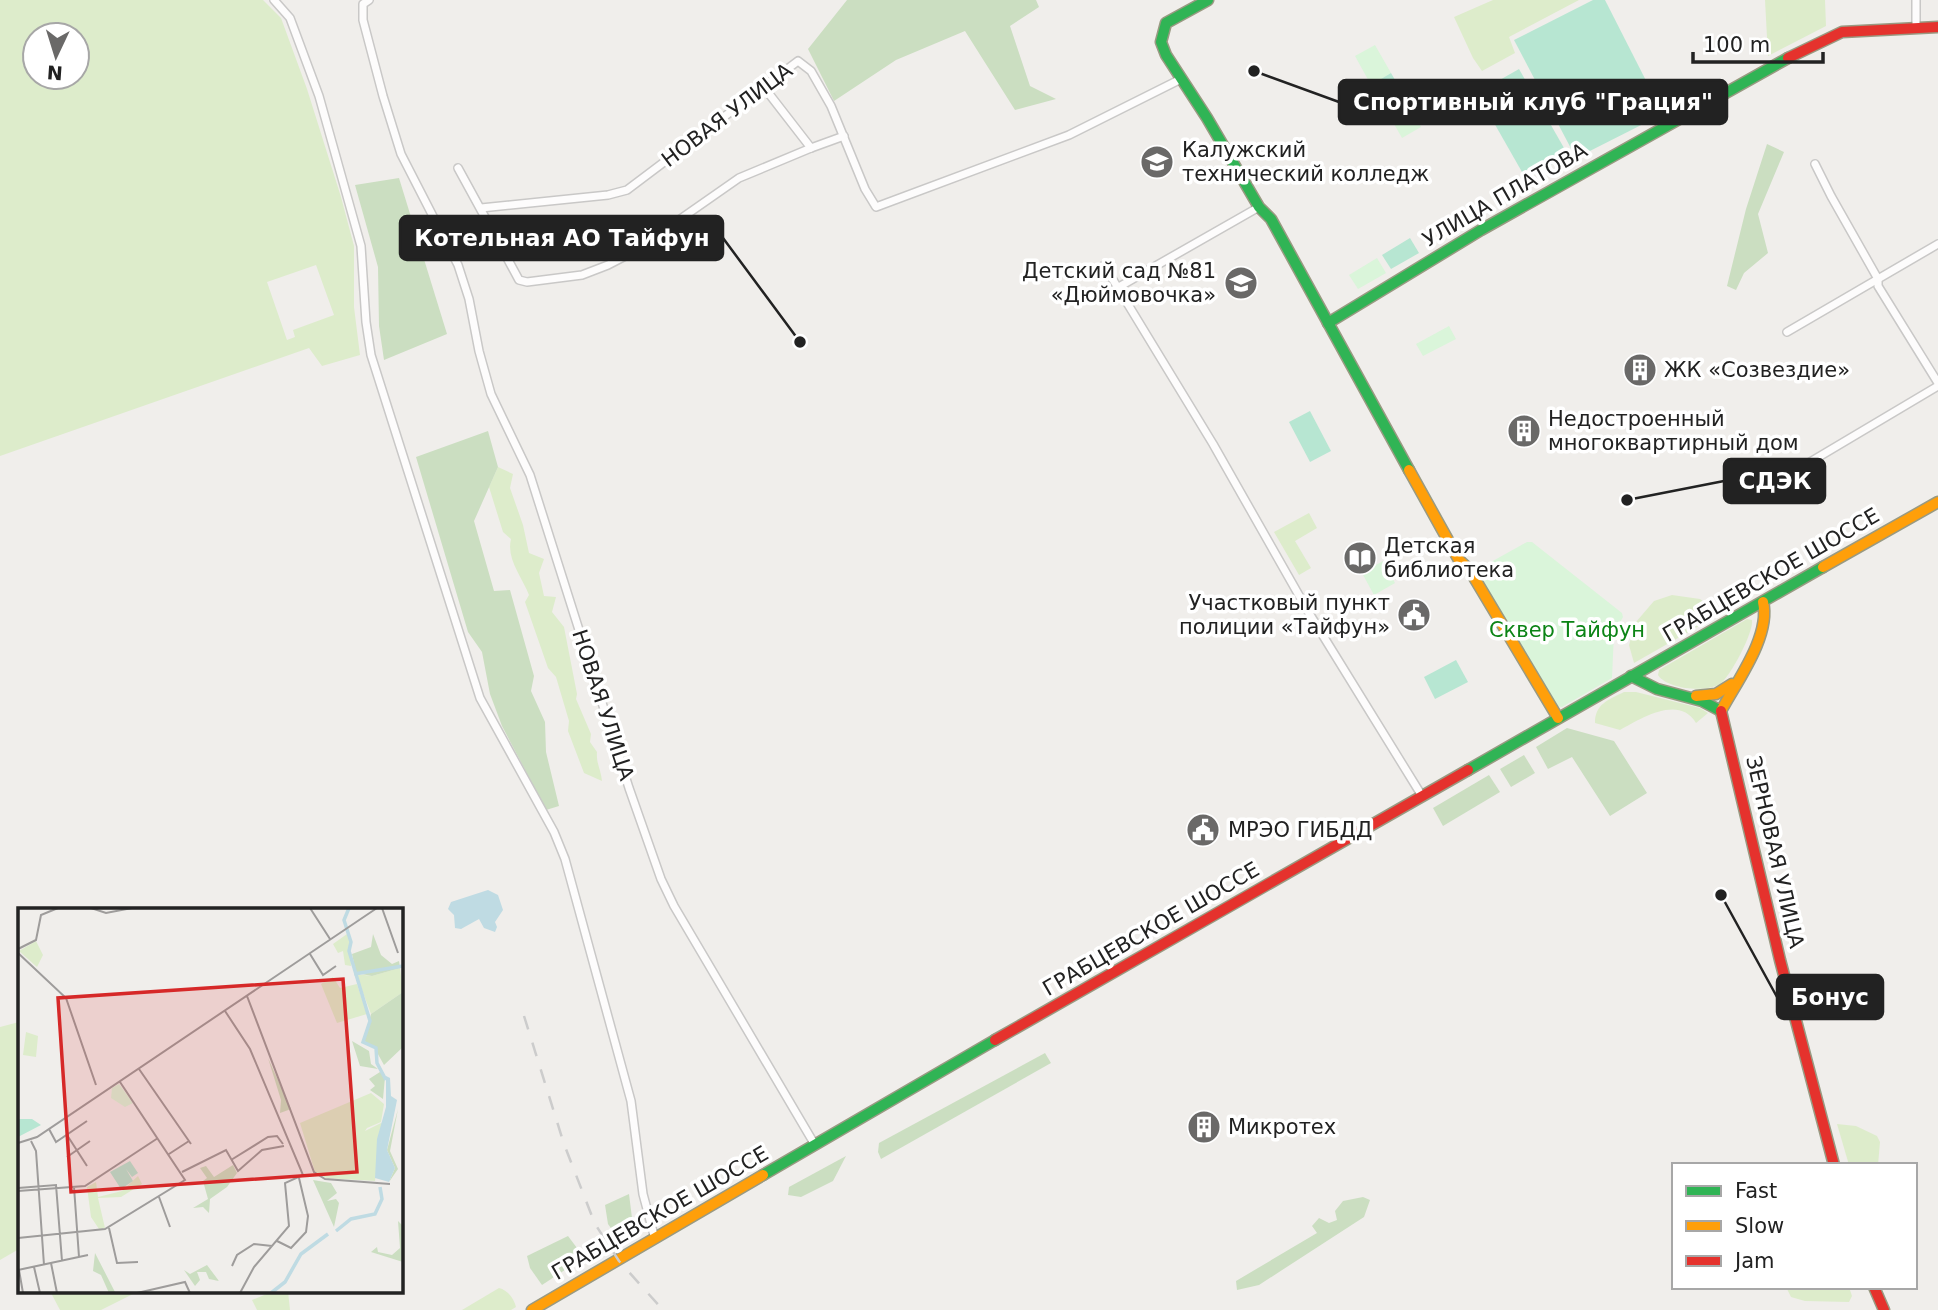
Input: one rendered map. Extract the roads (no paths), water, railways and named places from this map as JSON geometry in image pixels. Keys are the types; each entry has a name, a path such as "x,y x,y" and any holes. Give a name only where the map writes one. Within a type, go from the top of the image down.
{"main road":[{"path":"1208,0 1166,23 1161,35 1166,55 1259,207 1271,219 1460,560 1469,569 1558,718"},
{"name":"УЛИЦА ПЛАТОВА","path":"1328,323 1481,230 1821,41 1842,32 1938,27"},
{"name":"ГРАБЦЕВСКОЕ ШОССЕ","path":"532,1310 1422,796 1938,502"},
{"path":"1680,694 1721,711 1762,634 1766,615 1763,602"},
{"path":"1631,676 1657,689 1712,697 1734,683"},
{"name":"ЗЕРНОВАЯ УЛИЦА","path":"1721,711 1780,960 1833,1163"},
{"path":"1875,1289 1884,1310"}],"street":[{"path":"274,0 290,18 319,96 361,246 371,355 480,698 554,832 565,859 631,1101 643,1194 655,1239"},
{"name":"НОВАЯ УЛИЦА","path":"369,0 363,4 363,20 401,154 458,265 470,299 479,351 491,394 530,475 629,788 661,878 674,906 815,1145"},
{"path":"1916,0 1916,27"},
{"name":"НОВАЯ УЛИЦА","path":"481,208 608,195 627,190 798,61 811,71 844,136"},
{"path":"458,168 519,280 527,282 582,275 633,252 739,178 844,136 871,203 876,208 1069,135 1181,79"},
{"path":"763,86 811,148"},
{"path":"1795,471 1938,385 1878,286 1878,279 1815,164"},
{"path":"1117,288 1259,207"},
{"path":"448,242 486,221"},
{"path":"1787,332 1938,244"},
{"path":"1104,265 1213,444 1309,613 1422,796"}],"water":[{"path":"488,890 498,895 503,910 495,922 495,932 484,928 479,919 461,929 455,928 454,915 448,909 451,902"}],"railway":[{"path":"524,1016 564,1144 595,1224 619,1261 663,1310"}],"place":[{"name":"Спортивный клуб \"Грация\"","path":"1254,71"},
{"name":"Калужский технический колледж","path":"1157,162"},
{"name":"Детский сад №81 «Дюймовочка»","path":"1241,283"},
{"name":"Котельная АО Тайфун","path":"800,342"},
{"name":"ЖК «Созвездие»","path":"1640,370"},
{"name":"Недостроенный многоквартирный дом","path":"1524,431"},
{"name":"СДЭК","path":"1627,500"},
{"name":"Детская библиотека","path":"1360,558"},
{"name":"Участковый пункт полиции «Тайфун»","path":"1414,615"},
{"name":"МРЭО ГИБДД","path":"1203,830"},
{"name":"Бонус","path":"1721,895"},
{"name":"Микротех","path":"1204,1127"}],"park label":[{"name":"Сквер Тайфун","path":"1567,630"}]}
